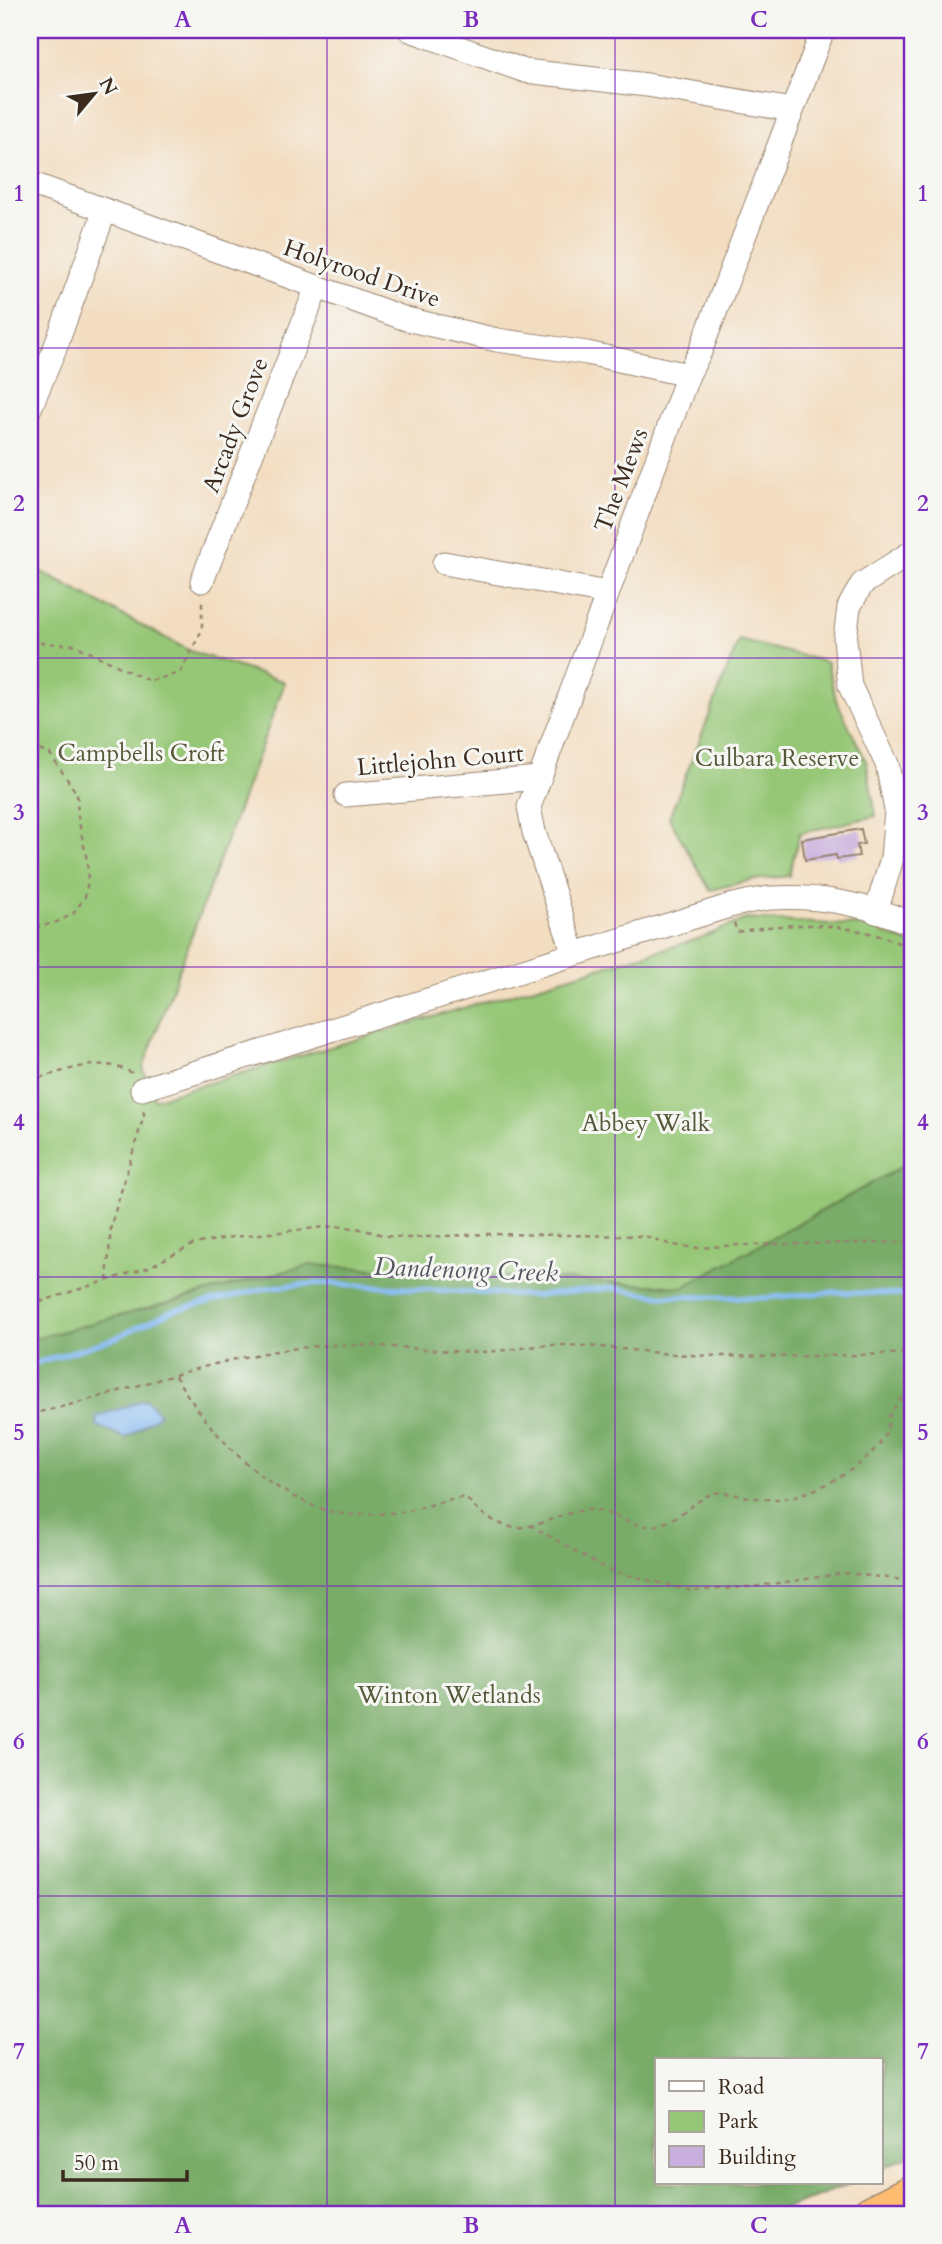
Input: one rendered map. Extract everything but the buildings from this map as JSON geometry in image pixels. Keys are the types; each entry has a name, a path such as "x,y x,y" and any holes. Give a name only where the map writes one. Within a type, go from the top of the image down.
{"highway":[{"path":"870,2214 912,2193"}],"street":[{"path":"410,30 524,71 647,85 792,110"},
{"name":"The Mews","path":"574,954 534,832 529,807 688,375 700,352 823,30"},
{"name":"Holyrood Drive","path":"30,183 406,319 497,340 587,353 688,375"},
{"path":"30,408 54,351 105,210"},
{"name":"Arcady Grove","path":"202,581 317,287"},
{"path":"876,912 892,858 896,810 887,764 850,685 845,639 849,607 862,584 912,552"},
{"path":"444,563 607,593"},
{"name":"Littlejohn Court","path":"346,795 539,778"},
{"path":"142,1089 729,906 770,898 806,898 838,902 912,924"}],"path":[{"path":"30,642 75,645 149,681 180,673 202,630 202,581"},
{"path":"30,747 51,754 77,794 88,881 85,897 73,914 57,922 30,929"},
{"path":"729,906 737,932 775,924 839,926 875,935 912,949"},
{"path":"30,1080 53,1076 67,1069 91,1065 118,1065 135,1075 142,1089 144,1115 111,1224 107,1281"},
{"path":"30,1305 149,1267 194,1244 335,1226 408,1238 487,1234 645,1237 672,1245 699,1248 912,1242"},
{"path":"30,1414 236,1359 307,1347 341,1345 480,1352 554,1345 782,1358 912,1353"},
{"path":"175,1376 245,1465 288,1493 332,1512 350,1514 403,1512 463,1498 496,1522 514,1527 530,1525 563,1514 591,1510 648,1527 661,1525 711,1494 720,1492 775,1499 808,1492 841,1475 874,1450 888,1430 891,1411 902,1402 912,1385"},
{"path":"530,1525 608,1570 692,1591 759,1586 846,1573 912,1581"}],"green space":[{"name":"Winton Wetlands","path":"30,566 190,651 285,682 143,1068 154,1099 701,938 746,919 865,926 912,944 912,2154 883,2168 883,2058 655,2058 655,2184 848,2184 772,2214 30,2214"},
{"name":"Culbara Reserve","path":"739,640 827,662 836,700 866,761 876,816 800,833 789,876 752,880 710,890 669,818"},
{"name":"Winton Wetlands","path":"912,1161 912,2154 883,2168 883,2058 655,2058 655,2184 848,2184 772,2214 30,2214 30,1340 308,1265 683,1287"}],"water":[{"path":"146,1399 160,1414 126,1438 97,1426 96,1417"}],"waterway":[{"name":"Dandenong Creek","path":"30,1365 113,1339 172,1311 271,1287 323,1283 534,1296 612,1288 661,1296 763,1298 835,1292 912,1295"}],"park label":[{"name":"Campbells Croft","path":"141,753"},
{"name":"Abbey Walk","path":"646,1123"}]}
